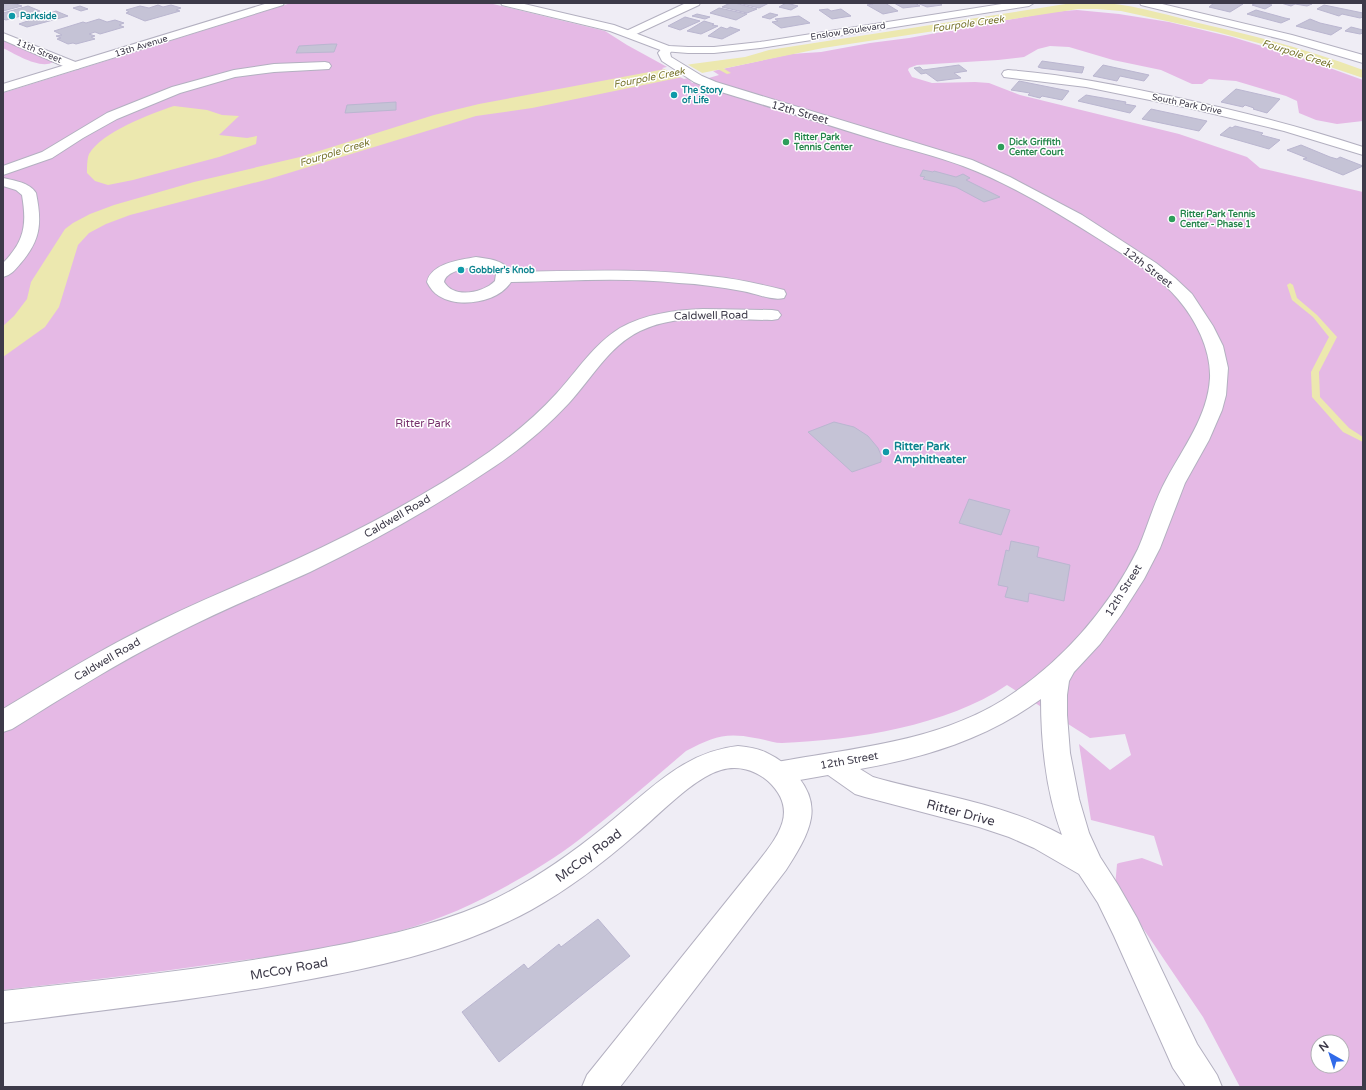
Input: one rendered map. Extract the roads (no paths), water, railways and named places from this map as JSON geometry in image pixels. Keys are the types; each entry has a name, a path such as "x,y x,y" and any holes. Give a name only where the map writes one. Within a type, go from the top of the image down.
{"street":[{"name":"13th Avenue","path":"3,88 279,3"},
{"path":"506,3 614,28 667,48"},
{"path":"628,34 695,3"},
{"name":"Enslow Boulevard","path":"667,48 703,50 746,47 1029,3"},
{"path":"1145,3 1319,45 1363,59"},
{"name":"11th Street","path":"3,36 74,66"},
{"name":"12th Street","path":"667,48 664,57 670,63 698,79 744,96 939,154 992,174 1061,209 1130,252 1166,278 1185,297 1198,314 1210,337 1217,359 1219,380 1215,402 1206,424 1168,497 1149,548 1128,587 1107,617 1064,665 1028,696 1005,712 976,727 921,745 777,773"},
{"name":"11th Street","path":"32,65 52,73"},
{"path":"3,171 47,155 78,135 112,116 176,90 240,73 274,68 325,66"},
{"name":"South Park Drive","path":"1008,74 1042,77 1092,85 1201,106 1277,125 1363,151"},
{"path":"3,272 21,253 29,241 33,229 33,220 28,186 32,176 47,155"},
{"path":"3,182 21,188 29,193"},
{"path":"505,277 616,276 698,278 729,282 778,294"},
{"name":"Caldwell Road","path":"3,722 90,668 140,640 190,615 324,556 472,472 497,456 537,424 562,399 604,350 619,336 633,328 651,320 684,314 772,314"},
{"name":"Ritter Drive","path":"1064,665 1057,681 1054,695 1057,753 1065,799 1075,833 1089,865 1108,894 1126,928 1150,983 1185,1056 1205,1087"},
{"name":"McCoy Road","path":"3,1007 154,990 275,972 395,948 442,934 516,903 574,868 675,784 704,764 737,756 753,759 764,764 786,781 798,801 798,815 794,831 784,848 727,924 599,1087"},
{"name":"Ritter Drive","path":"832,763 847,775 865,786 1017,827 1089,865"}],"water":[{"name":"Fourpole Creek","path":"1072,3 1119,4 1247,34 1363,70 1363,78 1262,44 1217,32 1121,11 1078,9 823,48 532,108 476,116 269,179 130,215 106,224 89,233 78,245 59,307 45,327 3,357 3,326 14,316 27,299 31,282 65,229 90,214 114,205 194,182 300,157 434,115 479,104 692,64 745,57 769,50"},
{"path":"174,106 207,110 222,115 239,116 219,135 247,138 257,136 256,144 219,157 133,180 108,185 95,181 87,173 87,161 89,154 104,138 127,125"}],"waterway":[{"path":"716,66 729,73"},
{"path":"1290,285 1294,299 1315,316 1333,337 1315,372 1316,397 1346,430 1363,440"}],"place":[{"name":"Parkside","path":"12,16"},
{"name":"The Story of Life","path":"674,95"},
{"name":"Ritter Park Tennis Center","path":"786,142"},
{"name":"Dick Griffith Center Court","path":"1001,147"},
{"name":"Ritter Park Tennis Center - Phase 1","path":"1172,219"},
{"name":"Gobbler's Knob","path":"461,270"},
{"name":"Ritter Park Amphitheater","path":"886,452"}],"park label":[{"name":"Ritter Park","path":"423,423"}]}
